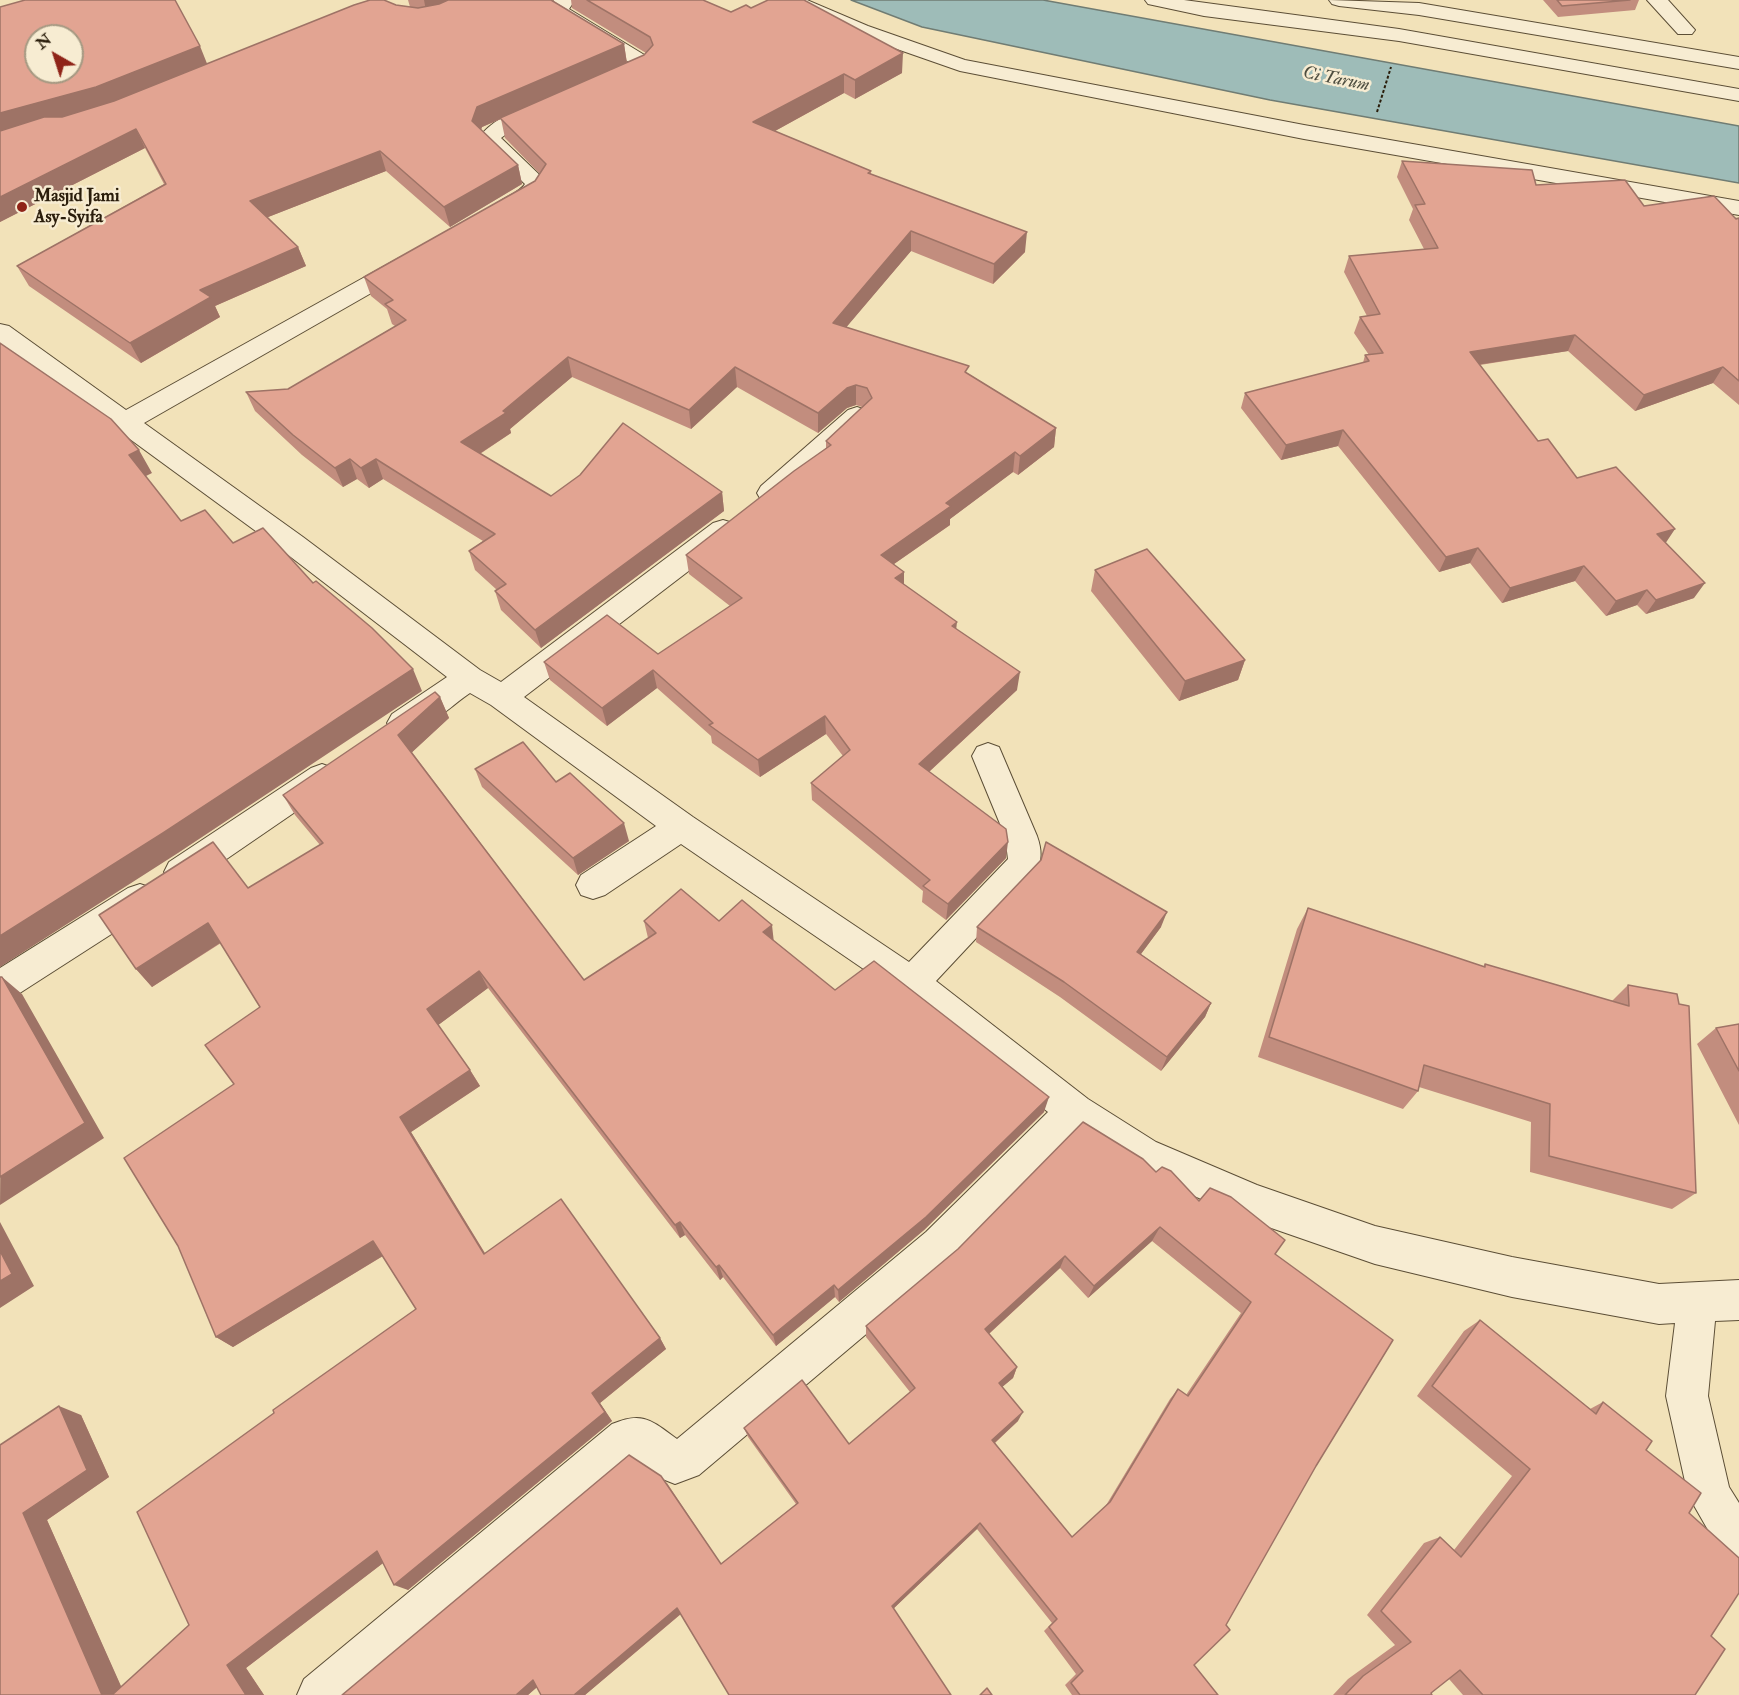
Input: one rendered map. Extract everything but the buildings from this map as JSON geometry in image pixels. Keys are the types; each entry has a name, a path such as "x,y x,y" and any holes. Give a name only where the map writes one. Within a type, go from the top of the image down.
{"street":[{"path":"565,0 558,7 560,12 644,63 639,69 596,87"},
{"path":"790,0 861,30 960,65 1270,126 1739,208"},
{"path":"1155,0 1204,10 1411,37 1739,94"},
{"path":"1340,0 1419,9 1739,63"},
{"path":"1658,0 1685,30"},
{"path":"488,218 530,194 537,183 489,139 492,133 564,101"},
{"path":"124,423 426,253"},
{"path":"0,332 293,544 469,678 502,697 681,827 912,982 1075,1111 1143,1155 1254,1203 1375,1245 1512,1277 1659,1304 1739,1300"},
{"path":"502,697 750,510 857,416"},
{"path":"380,738 469,678"},
{"path":"912,982 1024,864 1025,849 1021,837 987,756"},
{"path":"0,987 190,866 350,758"},
{"path":"594,885 681,827"},
{"path":"320,1695 627,1439 639,1437 675,1462 684,1460 940,1246 1075,1111"},
{"path":"1697,1302 1687,1396 1709,1495 1739,1543"}],"path":[{"path":"1375,120 1392,64"}],"water":[{"name":"Ci Tarum","path":"851,0 1043,0 1739,126 1739,183 1270,100 922,27"}],"place":[{"name":"Masjid Jami Asy-Syifa","path":"22,207"}]}
